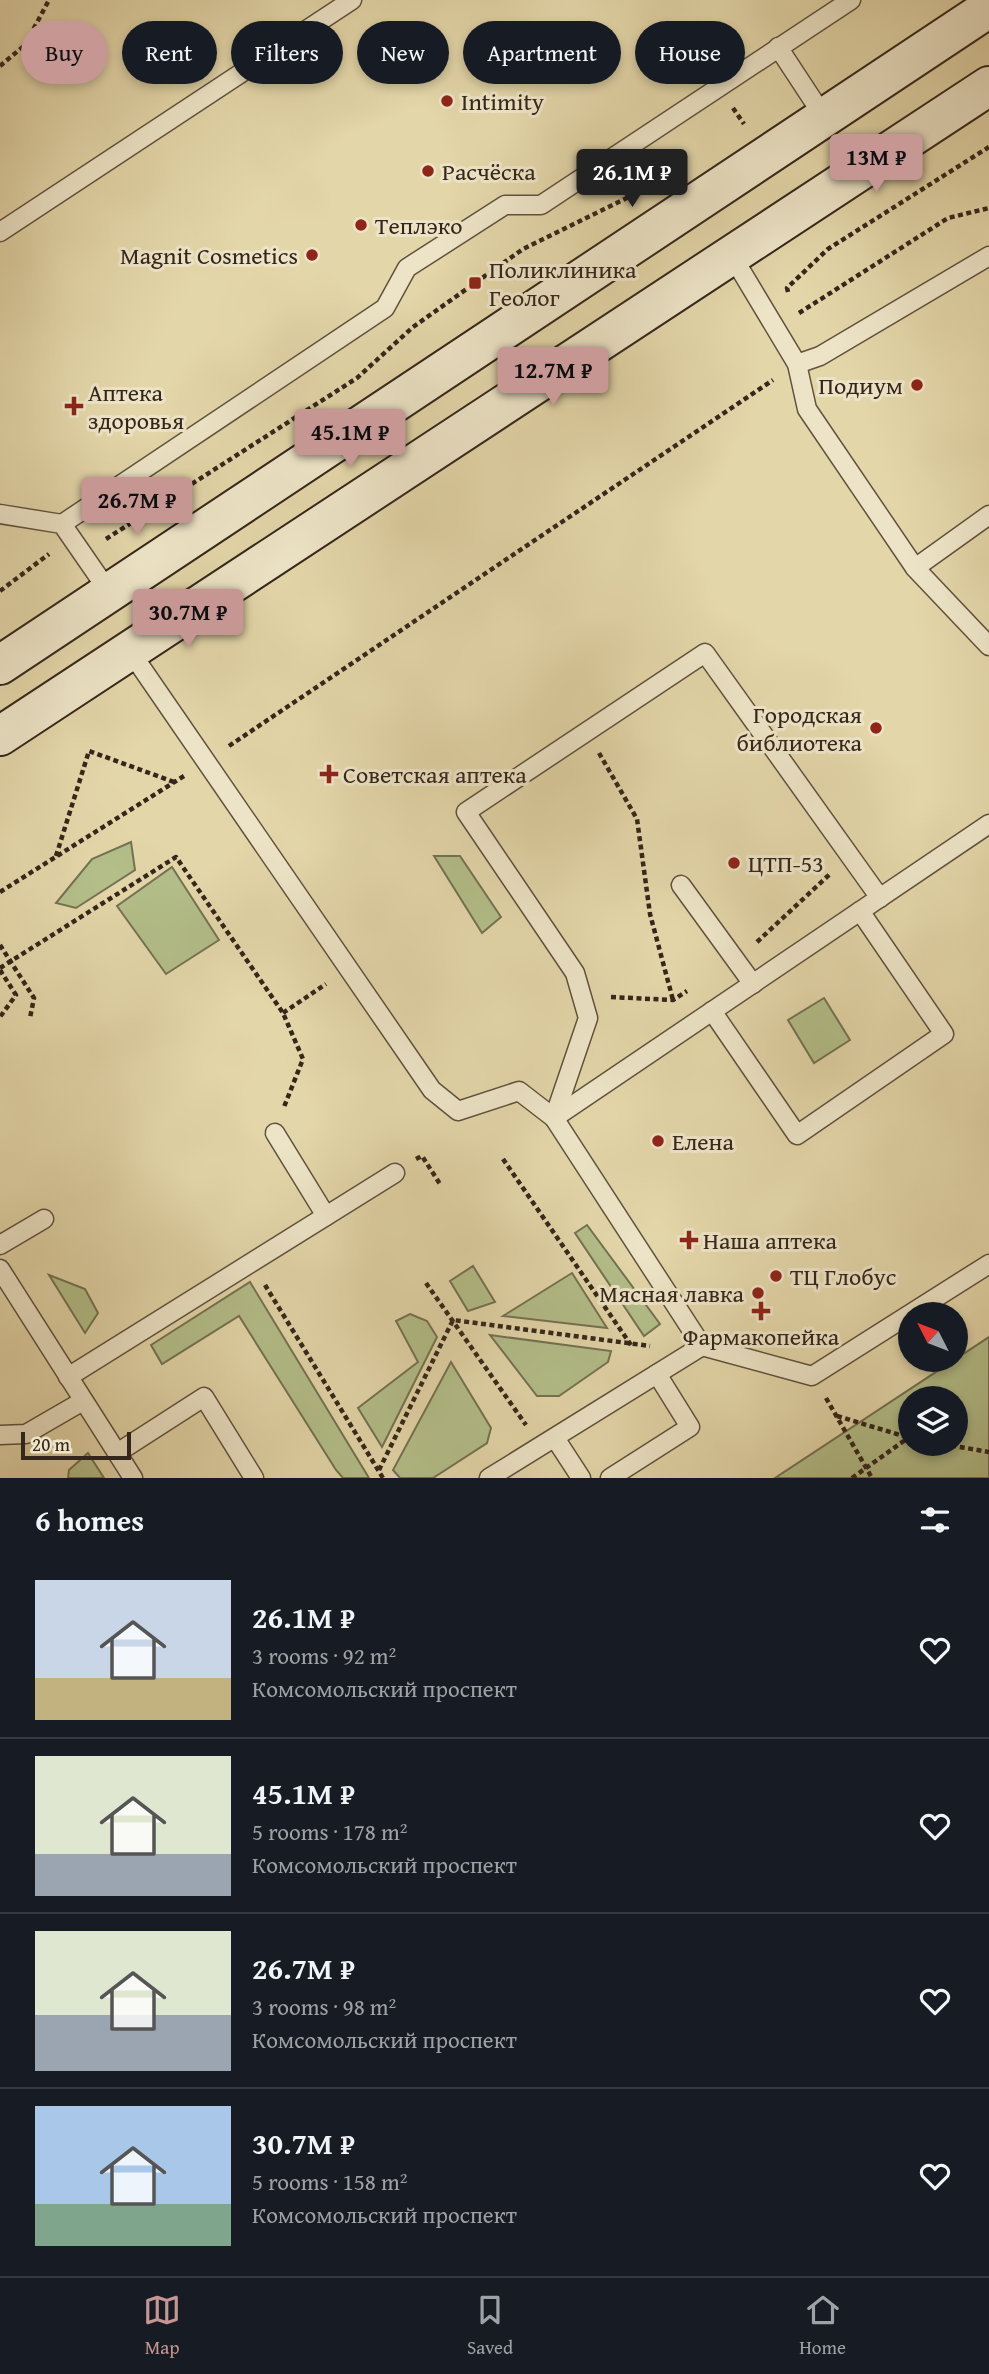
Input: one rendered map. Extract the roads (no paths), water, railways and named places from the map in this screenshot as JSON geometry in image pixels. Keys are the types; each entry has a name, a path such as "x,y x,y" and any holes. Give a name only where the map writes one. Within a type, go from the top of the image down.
{"main road":[{"path":"0,665 989,8"},
{"path":"0,736 989,86"},
{"path":"308,459 342,511"}],"lane":[{"path":"0,232 352,0"},
{"path":"0,514 62,524 385,308 407,268 505,205 541,205 851,0"},
{"path":"778,47 824,117"},
{"path":"731,254 797,364 807,409 915,568 989,646"},
{"path":"797,364 820,356 989,256"},
{"path":"915,568 989,515"},
{"path":"62,524 109,592"},
{"path":"130,651 432,1090 458,1111 519,1091 554,1118 702,1346 812,1376 989,1264"},
{"path":"554,1118 588,1018 582,996 575,973 466,812 705,653 880,898"},
{"path":"554,1118 989,824"},
{"path":"681,885 753,984"},
{"path":"712,1011 797,1135 944,1034 860,911"},
{"path":"275,1133 326,1216"},
{"path":"68,1377 395,1173"},
{"path":"0,1245 44,1219"},
{"path":"0,1269 133,1478"},
{"path":"489,1478 702,1346"},
{"path":"610,1478 690,1427 657,1374"},
{"path":"117,1453 204,1397 254,1478"},
{"path":"0,1435 26,1434 83,1401"},
{"path":"548,1442 581,1478"}],"place":[{"name":"Intimity","path":"447,101"},
{"name":"Расчёска","path":"428,171"},
{"name":"Теплэко","path":"361,225"},
{"name":"Magnit Cosmetics","path":"312,255"},
{"name":"Поликлиника Геолог","path":"475,283"},
{"name":"Подиум","path":"917,385"},
{"name":"Аптека здоровья","path":"74,406"},
{"name":"Городская библиотека","path":"876,728"},
{"name":"Советская аптека","path":"329,774"},
{"name":"ЦТП-53","path":"734,863"},
{"name":"Елена","path":"658,1141"},
{"name":"Наша аптека","path":"689,1240"},
{"name":"ТЦ Глобус","path":"776,1276"},
{"name":"Мясная лавка","path":"758,1293"},
{"name":"Фармакопейка","path":"761,1311"}]}
